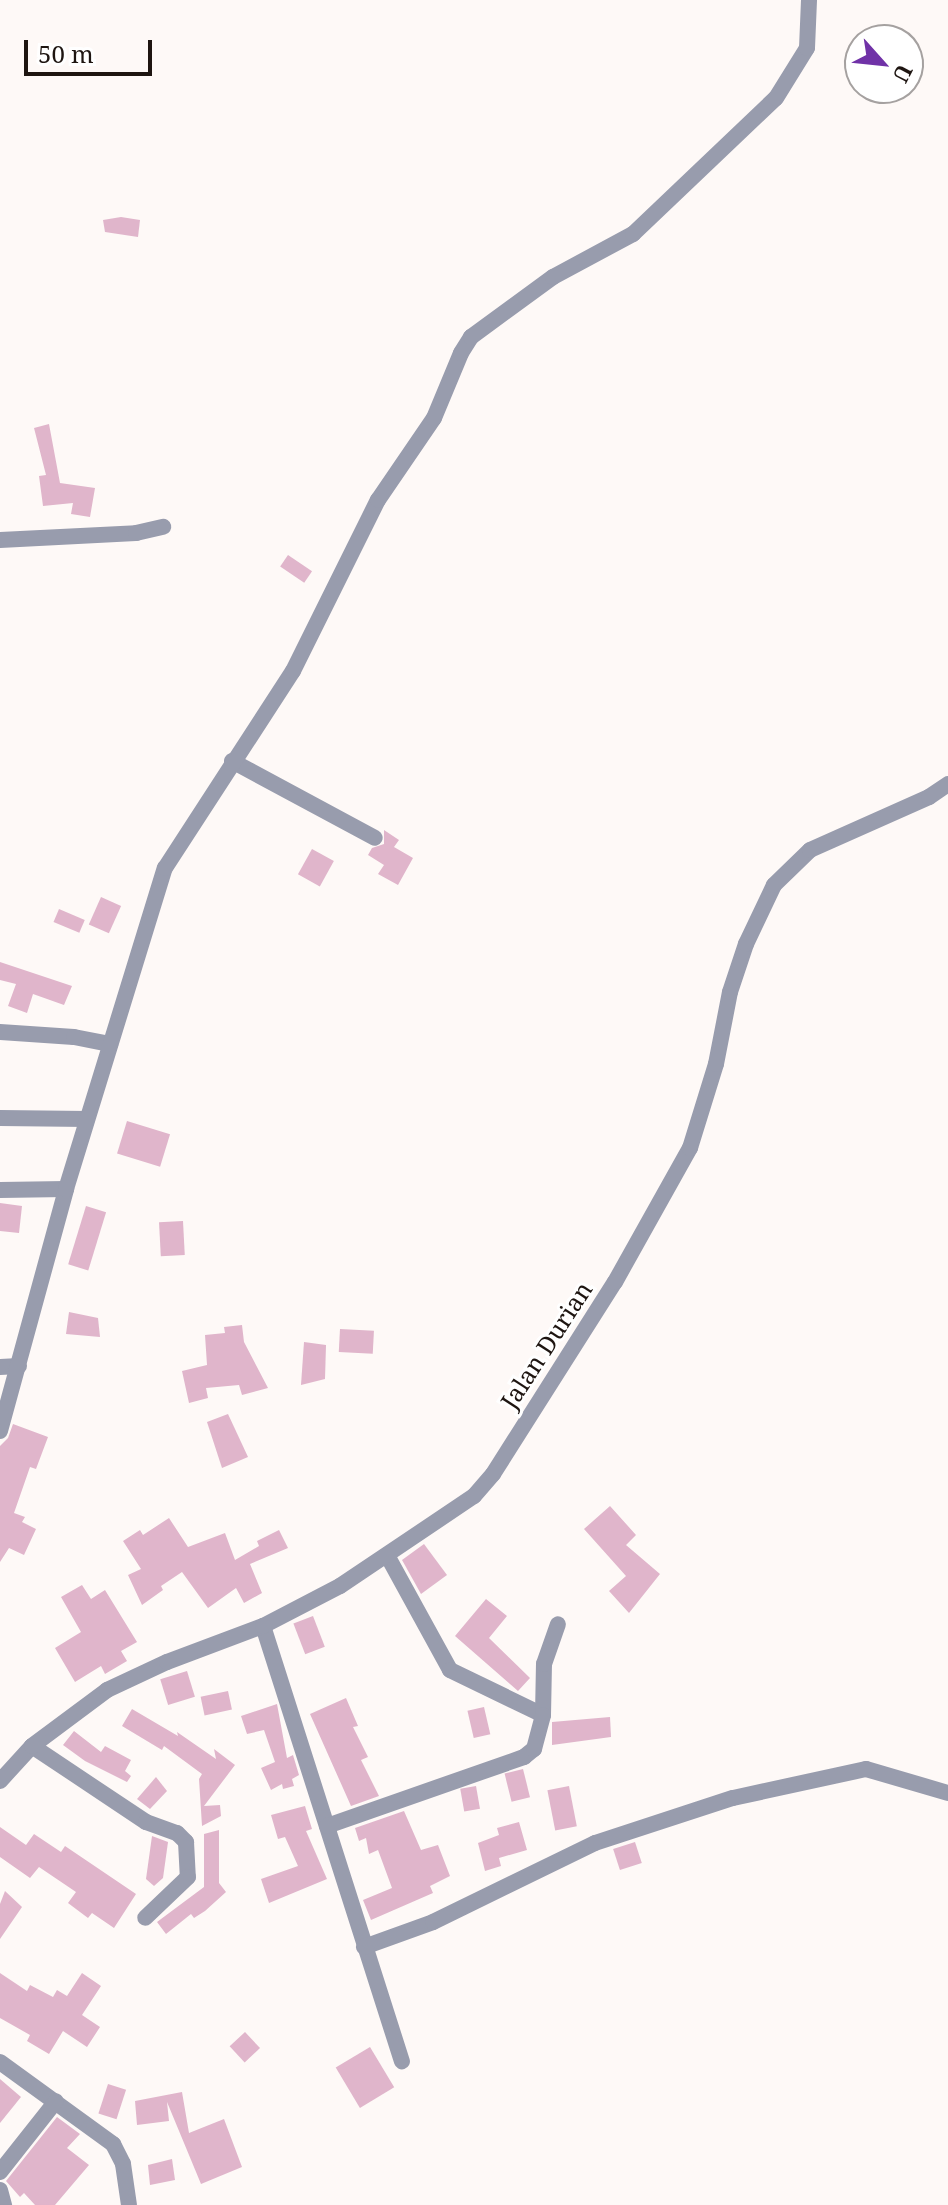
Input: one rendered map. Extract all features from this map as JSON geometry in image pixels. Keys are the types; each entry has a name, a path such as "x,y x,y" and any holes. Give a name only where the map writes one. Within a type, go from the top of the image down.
{"street":[{"path":"0,1431 66,1189 165,868 293,671 378,500 434,418 461,353 471,337 553,277 633,234 776,98 807,48 809,0"},
{"path":"0,540 136,533 163,527"},
{"path":"232,761 375,838"},
{"name":"Jalan Durian","path":"0,1781 32,1746 107,1690 167,1662 263,1626 388,1557 465,1505 493,1474 615,1282 690,1148 713,1076 730,992 746,944 774,885 810,850 929,797 948,784"},
{"path":"0,1032 74,1037 110,1044"},
{"path":"0,1118 87,1119"},
{"path":"0,1190 66,1189"},
{"path":"0,1367 19,1366"},
{"path":"388,1557 450,1670 543,1715"},
{"path":"327,1826 524,1757 534,1749 543,1715 544,1664 558,1624"},
{"path":"263,1626 402,2061"},
{"path":"32,1746 146,1822 177,1833 186,1842 188,1877 145,1918"},
{"path":"364,1947 433,1922 595,1843 733,1798 866,1769 948,1793"},
{"path":"0,2062 113,2144 123,2164 129,2205"},
{"path":"0,2172 56,2101"},
{"path":"0,2190 4,2205"}],"building":[{"path":"121,217 140,220 138,237 105,232 103,220"},
{"path":"49,424 60,483 95,488 90,517 71,514 73,503 43,506 39,476 46,475 34,428"},
{"path":"288,555 312,571 304,583 280,567"},
{"path":"384,830 399,840 394,847 413,858 398,885 378,874 384,865 368,855 372,848 384,844"},
{"path":"312,849 334,861 320,886 298,874"},
{"path":"101,897 121,906 109,933 89,924"},
{"path":"59,909 85,920 79,933 54,922"},
{"path":"0,962 72,986 64,1005 33,994 27,1013 8,1006 16,984 0,980"},
{"path":"127,1121 170,1134 160,1167 117,1154"},
{"path":"0,1203 22,1206 19,1233 0,1231"},
{"path":"86,1206 106,1212 88,1270 68,1264"},
{"path":"183,1221 185,1255 161,1256 159,1222"},
{"path":"69,1312 98,1318 100,1337 66,1334"},
{"path":"242,1325 244,1342 268,1388 242,1395 239,1385 206,1388 208,1398 189,1403 182,1371 207,1365 205,1335 225,1333 224,1327"},
{"path":"340,1329 374,1331 373,1354 339,1352"},
{"path":"304,1342 326,1345 325,1379 301,1385"},
{"path":"228,1414 248,1457 222,1468 207,1422"},
{"path":"13,1424 48,1437 36,1469 30,1467 14,1513 25,1517 22,1522 36,1529 24,1555 9,1548 0,1562 0,1446 8,1438"},
{"path":"610,1506 636,1535 626,1545 660,1574 629,1613 609,1591 626,1576 584,1529"},
{"path":"169,1518 188,1547 225,1533 235,1560 259,1546 257,1541 279,1530 288,1548 250,1564 262,1593 244,1603 236,1588 208,1608 182,1572 161,1586 163,1590 142,1605 128,1575 141,1569 123,1541 140,1530 143,1535"},
{"path":"424,1544 447,1575 421,1594 402,1560"},
{"path":"82,1585 91,1599 105,1590 137,1642 121,1651 127,1661 105,1674 101,1666 75,1682 55,1648 81,1632 61,1597"},
{"path":"486,1599 507,1616 489,1638 530,1678 518,1691 455,1636"},
{"path":"313,1616 325,1647 305,1654 293,1624"},
{"path":"187,1671 195,1697 168,1705 160,1679"},
{"path":"228,1691 232,1710 205,1715 201,1697"},
{"path":"346,1698 358,1726 353,1727 368,1757 361,1760 379,1796 351,1806 310,1714"},
{"path":"277,1704 287,1758 293,1755 299,1775 292,1779 294,1786 283,1789 282,1784 271,1790 261,1768 275,1762 264,1730 247,1734 241,1716"},
{"path":"484,1707 490,1734 474,1738 467,1711"},
{"path":"132,1709 178,1736 177,1732 216,1759 214,1749 235,1765 204,1806 220,1805 221,1816 202,1826 199,1779 202,1774 164,1746 162,1750 122,1726"},
{"path":"610,1717 611,1737 552,1745 552,1722"},
{"path":"74,1731 101,1752 105,1746 131,1760 125,1771 131,1776 127,1782 85,1761 63,1745"},
{"path":"523,1769 530,1797 512,1802 505,1774"},
{"path":"156,1777 167,1791 150,1809 137,1799"},
{"path":"476,1786 480,1809 464,1811 460,1789"},
{"path":"569,1786 577,1826 555,1830 547,1790"},
{"path":"305,1806 312,1829 306,1831 327,1879 269,1903 261,1879 298,1866 285,1837 278,1839 271,1815"},
{"path":"404,1811 421,1850 438,1845 450,1876 430,1886 433,1893 371,1920 363,1900 392,1888 378,1850 369,1854 366,1838 359,1841 355,1828"},
{"path":"519,1822 527,1850 499,1858 501,1866 485,1871 478,1843 499,1835 497,1828"},
{"path":"0,1827 26,1845 34,1834 61,1852 65,1846 136,1894 114,1928 92,1913 88,1918 68,1903 76,1892 39,1867 30,1878 0,1857"},
{"path":"219,1830 219,1883 226,1892 205,1911 194,1918 191,1914 166,1934 157,1922 204,1887 204,1834"},
{"path":"152,1836 168,1842 163,1878 154,1886 146,1879"},
{"path":"635,1842 642,1863 620,1870 613,1849"},
{"path":"5,1891 22,1907 0,1939 0,1904"},
{"path":"0,1973 27,1991 30,1985 53,1997 57,1990 67,1996 82,1973 101,1986 82,2015 100,2027 87,2047 63,2031 49,2054 27,2041 30,2035 0,2018"},
{"path":"245,2032 260,2048 245,2062 230,2046"},
{"path":"370,2047 394,2087 360,2108 336,2068"},
{"path":"0,2079 21,2097 0,2123"},
{"path":"108,2084 126,2090 116,2119 98,2113"},
{"path":"182,2092 189,2133 224,2119 242,2167 201,2184 167,2102 169,2121 137,2125 135,2101"},
{"path":"57,2117 80,2134 67,2148 89,2165 55,2205 35,2205 24,2193 20,2197 6,2181"},
{"path":"172,2159 175,2180 150,2185 148,2165"}]}
